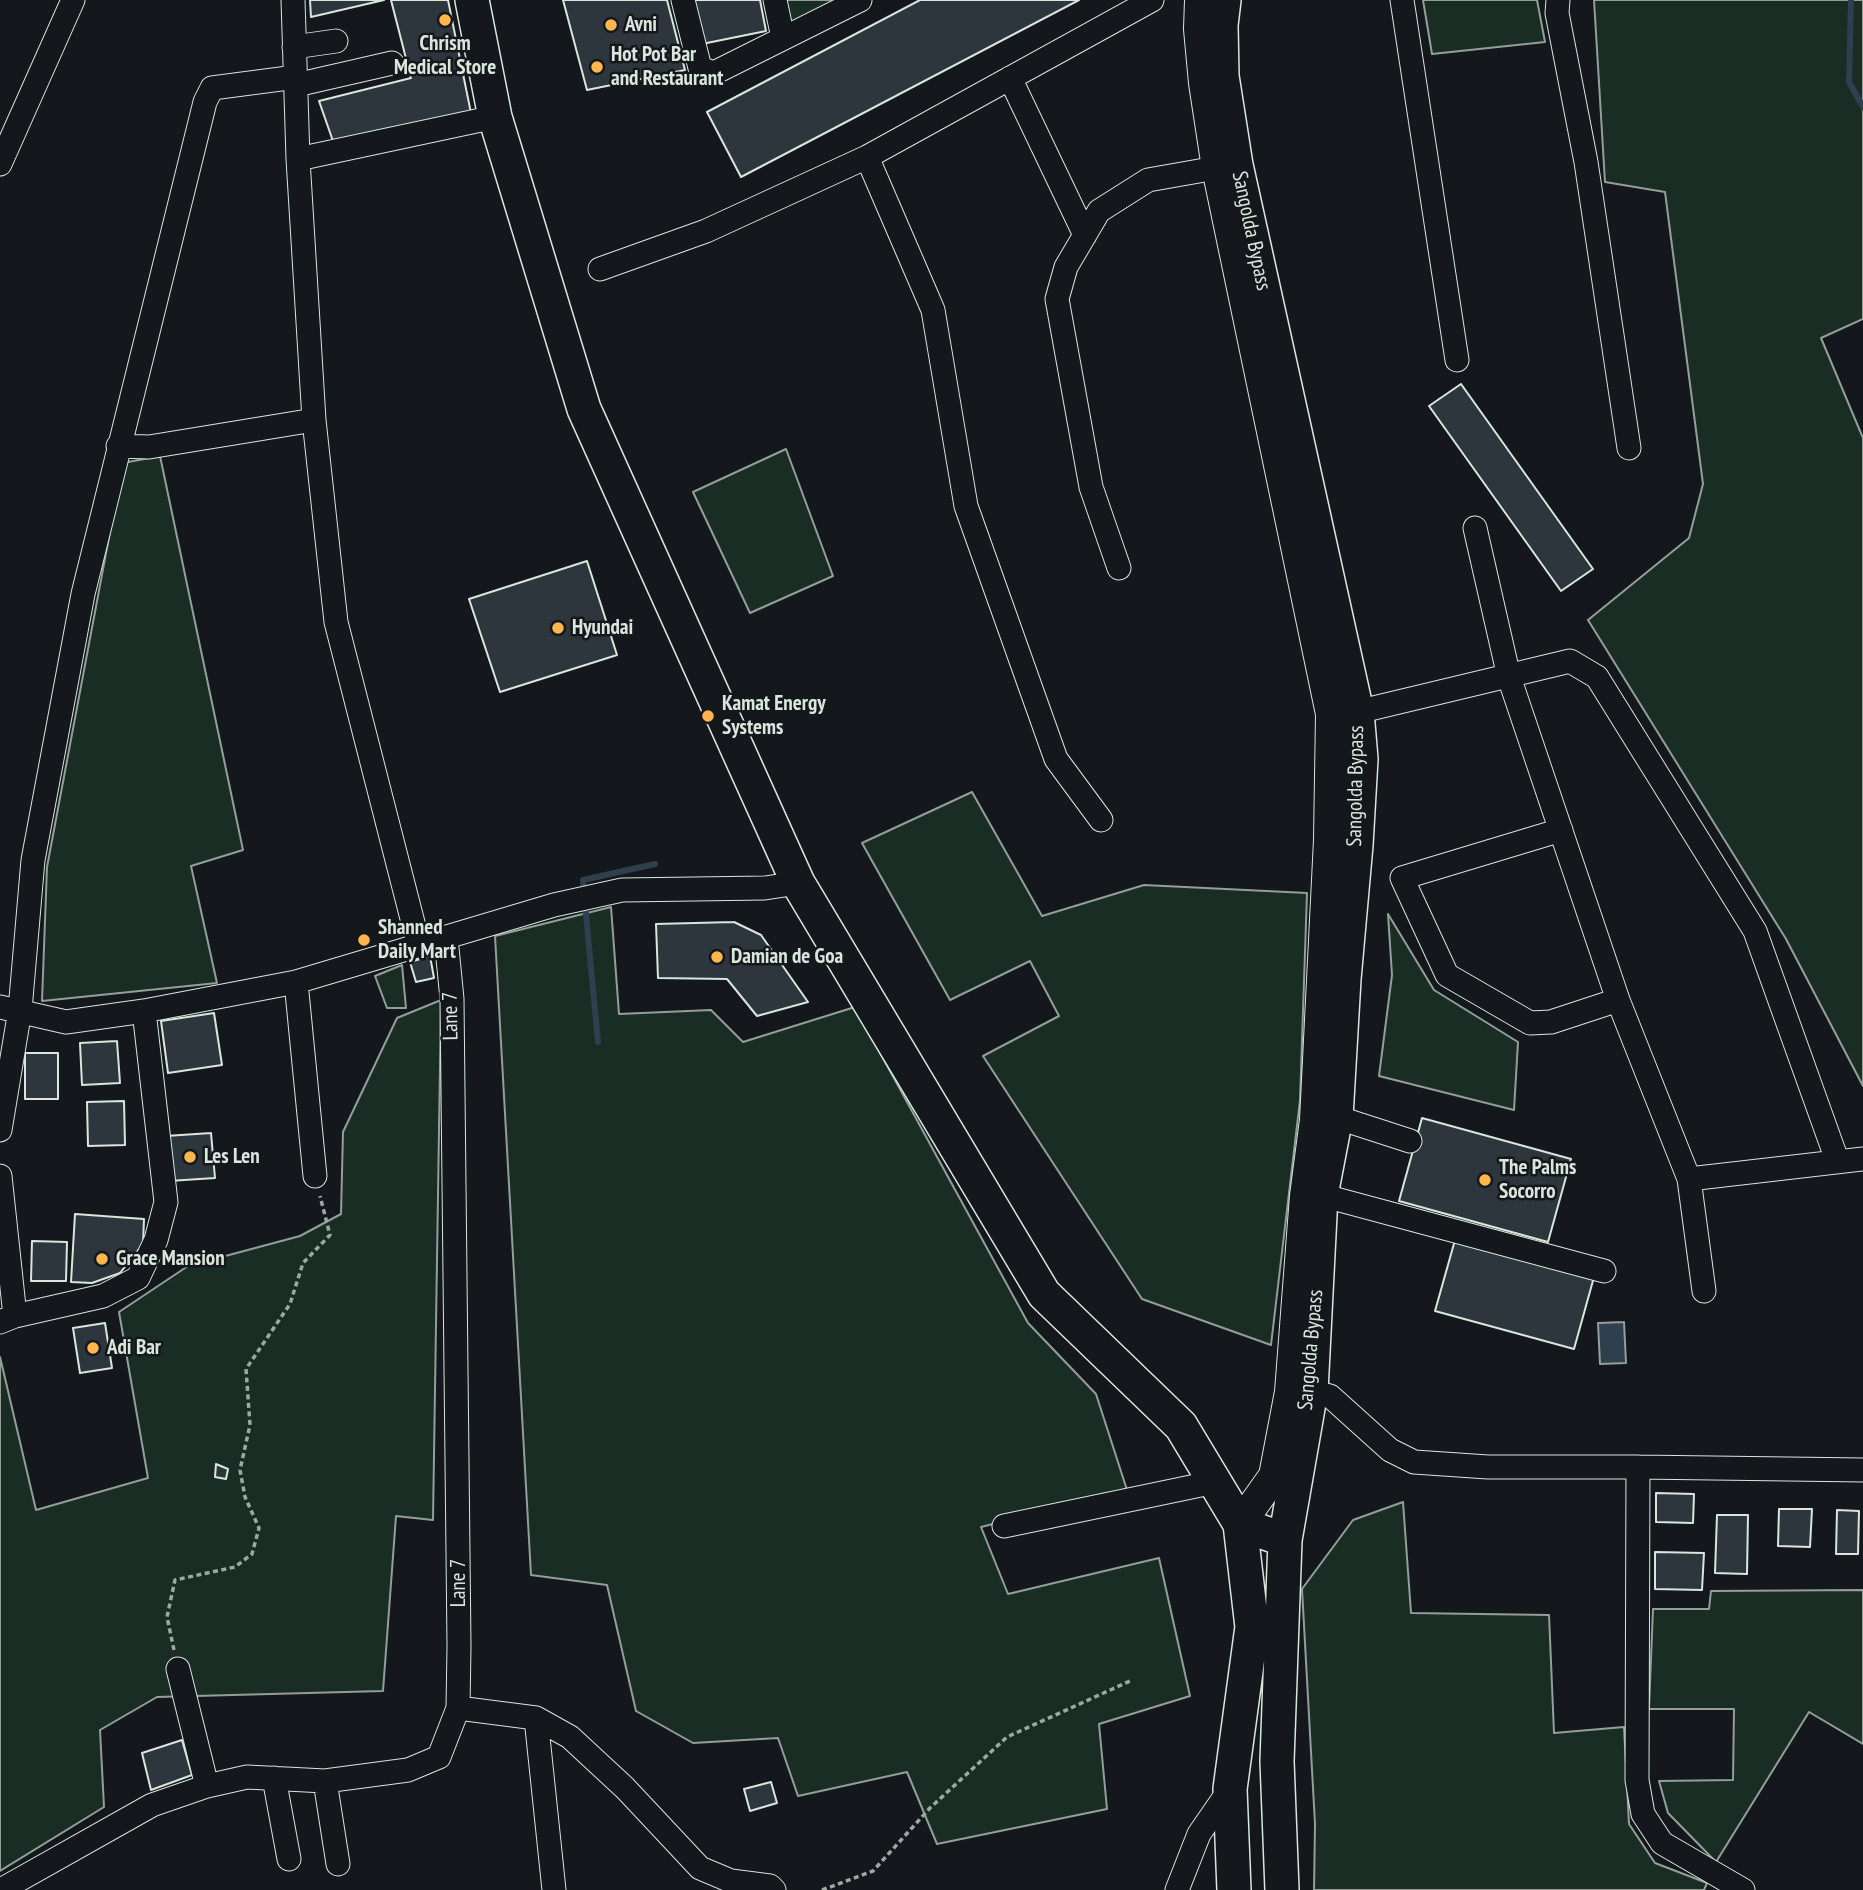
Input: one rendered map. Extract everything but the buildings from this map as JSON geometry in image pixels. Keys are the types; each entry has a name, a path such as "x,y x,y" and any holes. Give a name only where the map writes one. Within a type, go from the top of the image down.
{"highway":[{"path":"472,0 495,117 584,409 798,883 1044,1294 1181,1426 1240,1524 1252,1627 1230,1789 1234,1890"},
{"name":"Sangolda Bypass","path":"1224,0 1221,25 1226,167 1357,712 1361,759 1336,1117 1321,1195 1311,1391 1285,1540 1277,1761 1282,1890"},
{"path":"1240,1524 1285,1540"}],"main road":[{"name":"Sangolda Bypass","path":"1200,0 1203,83 1226,167 1331,714 1329,854 1315,1120 1305,1196 1290,1392 1274,1476 1240,1524"}],"street":[{"path":"0,164 73,0"},
{"path":"293,0 298,159 314,420 336,622 419,946"},
{"path":"683,0 700,68 714,72 860,0"},
{"path":"775,0 783,38"},
{"path":"600,269 706,231 867,157 1152,0"},
{"path":"1402,0 1457,360"},
{"path":"1558,0 1557,13 1586,162 1629,448"},
{"path":"294,47 336,41"},
{"path":"0,1130 10,1008 33,860 83,594 205,102 212,88 296,81 393,63"},
{"path":"1010,78 1086,235"},
{"path":"298,159 495,117"},
{"path":"867,157 933,310 966,506 1056,759 1101,820"},
{"path":"1119,568 1091,488 1057,299 1066,267 1099,211 1148,180 1226,167"},
{"path":"118,446 149,447 314,420"},
{"path":"1475,528 1509,677 1618,1000 1689,1179 1703,1291"},
{"path":"1357,712 1570,661 1597,677 1755,931 1837,1160"},
{"path":"1561,830 1402,878 1447,975 1530,1023 1551,1022 1618,1000"},
{"path":"10,1008 66,1022 144,1011 296,982 554,905 622,890 765,888 798,883"},
{"name":"Lane 7","path":"1,1890 152,1805 207,1786 247,1777 325,1781 408,1770 439,1757 458,1708 459,1566 452,999 446,938"},
{"path":"296,982 315,1176"},
{"path":"0,1176 8,1319 103,1296 138,1278 156,1240 166,1202 144,1011"},
{"path":"1336,1117 1410,1141"},
{"path":"1689,1179 1863,1159"},
{"path":"1321,1195 1604,1271"},
{"path":"1311,1391 1329,1396 1390,1450 1414,1462 1488,1468 1639,1466 1863,1470"},
{"path":"1639,1466 1637,1780 1643,1814 1662,1843 1743,1890"},
{"path":"1004,1526 1215,1482"},
{"path":"178,1669 207,1786"},
{"path":"458,1708 537,1718 570,1737 625,1788 700,1868 731,1881 769,1886 774,1890"},
{"path":"537,1718 554,1890"},
{"path":"274,1778 289,1859"},
{"path":"325,1781 338,1864"},
{"path":"1177,1890 1199,1835 1230,1789"}],"path":[{"path":"178,1669 167,1616 176,1580 235,1567 252,1554 259,1528 245,1497 240,1470 250,1424 247,1369 290,1304 303,1263 330,1235 315,1176"},
{"path":"822,1890 873,1871 930,1808 1007,1737 1130,1681"}],"green space":[{"path":"785,0 846,0 791,26"},
{"path":"1423,0 1537,0 1545,42 1432,54"},
{"path":"1594,0 1863,0 1863,319 1821,338 1863,438 1863,1086 1786,939 1588,620 1689,538 1703,484 1665,192 1605,182"},
{"path":"786,449 833,576 750,613 693,492"},
{"path":"160,456 243,850 191,866 217,983 42,1001 47,867 123,463"},
{"path":"972,792 1042,916 1144,885 1307,893 1300,1100 1271,1345 1142,1299 983,1056 1059,1016 1030,961 950,1000 862,843"},
{"path":"611,907 619,1014 711,1010 743,1042 855,1007 1028,1323 1096,1394 1127,1490 981,1527 1008,1594 1159,1558 1190,1696 1099,1724 1107,1809 937,1844 907,1772 798,1796 778,1738 693,1743 636,1711 607,1585 531,1575 495,936"},
{"path":"1388,914 1434,990 1518,1042 1514,1110 1379,1076 1392,975"},
{"path":"402,965 406,1008 387,1008 375,976"},
{"path":"441,1000 433,1520 396,1516 383,1691 157,1697 100,1730 104,1807 0,1871 0,1357 36,1510 148,1478 119,1312 188,1266 300,1236 341,1214 343,1132 397,1018"},
{"path":"1403,1502 1411,1613 1549,1615 1554,1733 1624,1727 1629,1824 1655,1863 1707,1883 1704,1890 1314,1890 1315,1824 1302,1589 1353,1520"},
{"path":"1863,1590 1863,1744 1809,1712 1716,1862 1668,1813 1659,1781 1733,1780 1734,1709 1649,1709 1653,1609 1709,1609 1711,1591"}],"water":[{"path":"1624,1322 1626,1363 1600,1364 1598,1323"}],"waterway":[{"path":"1851,0 1849,82 1863,107"},
{"path":"584,893 583,880 655,864"},
{"path":"585,904 598,1042"}],"place":[{"name":"Chrism Medical Store","path":"445,20"},
{"name":"Avni","path":"611,25"},
{"name":"Hot Pot Bar and Restaurant","path":"597,67"},
{"name":"Hyundai","path":"558,628"},
{"name":"Kamat Energy Systems","path":"708,716"},
{"name":"Shanned Daily Mart","path":"364,940"},
{"name":"Damian de Goa","path":"717,957"},
{"name":"Les Len","path":"190,1157"},
{"name":"The Palms Socorro","path":"1485,1180"},
{"name":"Grace Mansion","path":"102,1259"},
{"name":"Adi Bar","path":"93,1348"}]}
